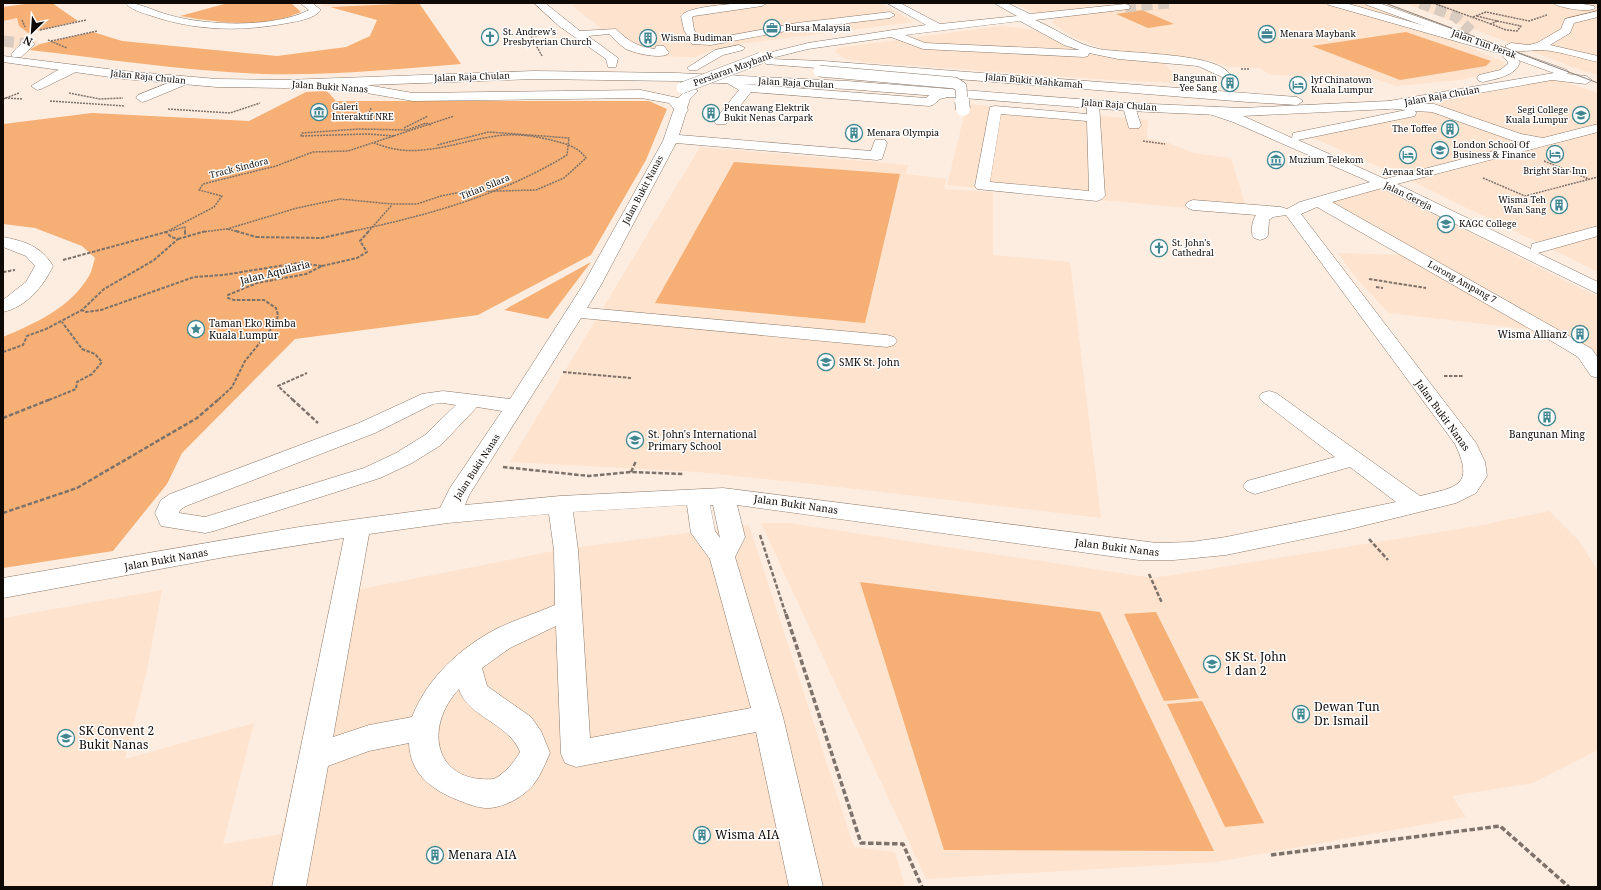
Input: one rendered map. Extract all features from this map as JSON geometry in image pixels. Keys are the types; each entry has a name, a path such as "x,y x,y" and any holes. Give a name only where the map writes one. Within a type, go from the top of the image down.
{"street":[{"path":"130,3 152,13 176,20 209,26 226,27 278,22 305,15 316,10 305,3"},
{"path":"534,75 605,71 610,70 612,65 612,58 577,34 539,3"},
{"path":"762,3 687,15 688,30 696,42 711,42 797,26 893,25 909,13"},
{"path":"892,3 938,27"},
{"path":"998,3 1064,41 1100,52 1207,64 1218,68 1224,74"},
{"path":"1332,3 1494,49"},
{"name":"Jalan Tun Perak","path":"1370,3 1494,49 1509,50"},
{"name":"Jalan Tun Perak","path":"1398,3 1509,50 1592,79 1598,84"},
{"path":"1558,3 1595,11"},
{"path":"1568,3 1595,11"},
{"path":"1045,5 1056,10"},
{"path":"877,7 922,54"},
{"name":"Persiaran Maybank","path":"782,42 893,25 920,29 1027,19 1125,7"},
{"path":"1509,50 1540,46 1566,31 1569,21 1595,11"},
{"name":"Persiaran Maybank","path":"642,94 687,90 808,46 841,50 893,25"},
{"path":"1407,31 1421,29"},
{"path":"577,34 612,30 632,46 640,50 663,53 660,48"},
{"path":"18,55 29,44"},
{"path":"600,50 632,46"},
{"name":"Persiaran Maybank","path":"693,68 719,52 750,46"},
{"path":"862,67 837,62 823,56 822,52 824,49 841,50 880,46"},
{"path":"894,46 922,54"},
{"path":"1540,46 1598,59"},
{"path":"841,50 860,60 899,67 900,60 922,54 1076,54 1100,52"},
{"name":"Jalan Raja Chulan","path":"3,53 154,72 259,78 333,77 474,68 612,65 693,68 1131,98 1216,107 1242,112 1391,95 1473,80 1504,72 1513,66 1514,62 1509,50"},
{"name":"Jalan Raja Chulan","path":"3,59 74,69 183,81 285,84 534,75 733,78 948,93 1094,111 1129,107 1296,106 1391,114 1544,77 1563,76 1592,79"},
{"name":"Jalan Bukit Mahkamah","path":"766,60 862,67 899,67 1296,106"},
{"path":"1165,60 1180,65 1191,74"},
{"path":"612,65 631,73 676,76"},
{"path":"37,86 60,74 74,69"},
{"path":"733,78 734,84 747,88 929,102 952,105 962,109 962,87 955,83 819,71 757,72"},
{"path":"398,95 410,88 447,78"},
{"path":"142,98 183,81"},
{"name":"Jalan Bukit Nanas","path":"285,84 348,87 413,96 642,94 673,100 682,110 671,139 576,312 458,494 449,514"},
{"path":"721,121 747,88"},
{"path":"682,110 687,90"},
{"path":"929,102 936,96 948,93"},
{"path":"1278,128 1281,119 1296,106"},
{"path":"1129,107 1134,125"},
{"name":"Jalan Gereja","path":"1216,107 1238,119 1390,182 1538,248 1593,287"},
{"path":"1298,136 1391,114 1434,108 1519,138 1546,140"},
{"path":"995,110 1094,111 1097,196 982,186 995,110"},
{"name":"Jalan Gereja","path":"1242,112 1298,136 1593,287"},
{"path":"1193,205 1292,213 1305,205 1318,201 1546,140 1598,128"},
{"path":"751,146 759,136 846,144"},
{"path":"671,139 877,156 880,143"},
{"name":"Lorong Ampang 7","path":"1318,201 1468,285 1594,361"},
{"path":"1260,235 1261,219 1269,212"},
{"name":"Jalan Bukit Nanas","path":"3,588 358,527 449,514 560,504 722,496 749,498 1139,551 1164,552 1213,549 1352,522 1416,506 1463,492 1471,485 1477,470 1465,443 1292,213"},
{"path":"1538,248 1598,231"},
{"path":"3,242 34,253 40,258 44,266 37,281 26,292 3,307"},
{"path":"576,312 887,341"},
{"path":"472,401 434,440 404,458 372,473 205,526 170,520 167,513 169,506 178,500 367,428 429,398 443,397 516,406"},
{"path":"1269,397 1416,506"},
{"path":"1255,486 1353,460"},
{"path":"722,496 733,537 722,557"},
{"path":"697,497 703,534 722,557 768,717 806,887"},
{"path":"560,504 566,550 576,754 768,717"},
{"path":"289,887 358,527"},
{"path":"467,665 474,692 520,726 530,740 535,753 517,782 496,793 476,792 447,782 430,766 423,747 424,727 430,706 441,690 467,665 500,640 569,610"},
{"path":"314,757 369,738 424,727"}],"path":[{"path":"1432,3 1512,31 1517,30 1521,26 1465,14"},
{"path":"1473,17 1486,12 1529,21 1550,14"},
{"path":"22,20 25,27"},
{"path":"37,31 86,20"},
{"path":"1491,24 1497,21"},
{"path":"51,42 97,31"},
{"path":"538,34 538,36 531,36 540,53"},
{"path":"43,38 67,48"},
{"path":"403,129 426,117"},
{"path":"396,136 368,134 301,136 302,133 325,130 407,130 426,123 431,125"},
{"path":"374,144 435,124"},
{"name":"Titian Silara","path":"227,228 256,237 322,238 398,222 477,199 546,168 567,154 569,138 489,132 438,146"},
{"path":"166,232 171,237 178,239 211,230 227,228 298,208 340,200 363,200 392,204 417,204 461,192 501,192 547,188 574,171 586,158 581,150 560,142 532,137 506,136 438,146 420,153 388,150 374,144"},
{"name":"Track Sindora","path":"166,232 214,207 222,196 199,190 203,184 276,166 313,152 348,151 374,144"},
{"path":"1538,159 1590,179"},
{"path":"1478,175 1525,196 1594,178 1598,179"},
{"path":"322,266 357,258 367,252 360,241 392,204"},
{"path":"44,266 185,227 185,237"},
{"path":"3,352 22,345 27,336 62,322 82,310 106,288 143,268 173,246 178,239"},
{"name":"Jalan Aquilaria","path":"82,310 86,312 101,310 194,277 223,275 298,263 322,266"},
{"path":"13,275 15,270 14,264"},
{"name":"Jalan Aquilaria","path":"3,513 76,488 197,418 232,387 245,361 276,323 278,315 276,308 264,300 234,300 228,298 228,295 258,283 298,277 314,271 322,266"},
{"path":"3,272 15,270"},
{"path":"1364,278 1424,287 1453,289 1468,285"},
{"path":"1378,280 1383,288"},
{"path":"3,418 76,390 77,382 92,374 102,362 95,354 82,349 62,322"},
{"path":"558,371 631,378"},
{"path":"307,373 278,386 322,426"},
{"path":"631,472 636,461"},
{"path":"495,466 589,476 631,472 666,472 689,474"},
{"path":"749,498 752,515 861,843 903,844 922,887"},
{"path":"1146,568 1162,603"},
{"path":"1271,854 1500,826 1569,887"}],"shaded area":[{"path":"32,3 52,3 78,21 28,33 19,26 17,18 3,21 3,7"},
{"path":"228,3 288,3 292,4 301,12 271,21 256,23 211,21 180,16"},
{"path":"324,3 415,3 320,7"},
{"path":"419,3 461,64 338,73 264,74 176,67 29,50 40,44 93,32 122,41 277,56 346,47 370,36 377,20 330,7"},
{"name":"Bursa Malaysia","path":"592,3 881,3 914,22 740,44 709,51 695,57 645,56 633,53 571,5"},
{"path":"1012,3 1365,3 1504,62 1507,69 1460,80 1396,86 1376,79 1270,75 1260,68 1228,67 1208,60 1113,53 1073,37 1052,23 1055,18 1038,14"},
{"path":"1404,3 1598,3 1598,75 1575,68"},
{"path":"1142,10 1174,24 1148,28 1116,14"},
{"path":"17,18 19,26 40,44 29,50 3,47 3,21"},
{"path":"1001,26 1034,30 1068,44 1165,63 1180,83 1127,81 871,63 845,59 835,52 838,48 844,47"},
{"path":"1406,32 1491,61 1486,66 1400,80 1312,46"},
{"path":"1553,78 1598,93 1598,272 1414,182 1309,136 1434,110 1441,101"},
{"name":"Taman Eko Rimba Kuala Lumpur","path":"327,91 336,101 649,101 667,109 646,160 591,255 478,315 295,339 182,453 167,484 113,551 3,568 3,337 40,320 62,306 81,287 89,276 95,258 82,246 35,228 3,224 3,124 92,113 249,121 306,92"},
{"path":"967,104 1148,120 1147,138 1169,143 1193,153 1231,158 1248,214 947,185"},
{"name":"SMK St. John","path":"700,147 908,165 906,174 946,179 944,189 993,192 993,255 1070,262 1101,518 698,472 510,462"},
{"path":"734,162 900,174 865,323 655,303"},
{"path":"1381,188 1598,297 1598,363 1327,203"},
{"path":"1338,253 1410,255 1544,331 1389,313 1356,278"},
{"path":"591,262 548,319 504,310"},
{"name":"SK St. John 1 dan 2","path":"1549,511 1579,541 1598,571 1598,750 1533,783 1452,796 1466,817 1216,862 926,879 761,523 788,523 1153,578 1477,526"},
{"path":"749,525 854,847 895,852 905,887 3,887 3,618 162,590 147,670 125,759 254,723 223,844 281,834 336,594 564,549"},
{"path":"860,582 1100,612 1214,851 944,850"},
{"path":"1156,612 1199,698 1164,701 1124,614"},
{"path":"1202,701 1264,823 1225,827 1167,704"}],"tunnel":[{"path":"1125,7 1169,3"},
{"path":"1420,3 1455,16 1471,31"},
{"path":"3,41 29,44"}],"tram line":[{"path":"1385,3 1598,83"}],"place":[{"name":"Bursa Malaysia","path":"772,28"},
{"name":"Menara Maybank","path":"1267,34"},
{"name":"St. Andrew's Presbyterian Church","path":"490,37"},
{"name":"Wisma Budiman","path":"648,38"},
{"name":"Bangunan Yee Sang","path":"1230,83"},
{"name":"lyf Chinatown Kuala Lumpur","path":"1298,85"},
{"name":"Galeri Interaktif NRE","path":"319,112"},
{"name":"Pencawang Elektrik Bukit Nenas Carpark","path":"711,113"},
{"name":"Segi College Kuala Lumpur","path":"1581,115"},
{"name":"The Toffee","path":"1450,129"},
{"name":"Menara Olympia","path":"854,133"},
{"name":"London School Of Business & Finance","path":"1440,150"},
{"name":"Bright Star Inn","path":"1555,154"},
{"name":"Arenaa Star","path":"1408,155"},
{"name":"Muzium Telekom","path":"1276,160"},
{"name":"Wisma Teh Wan Sang","path":"1559,205"},
{"name":"KAGC College","path":"1446,224"},
{"name":"St. John's Cathedral","path":"1159,248"},
{"name":"Taman Eko Rimba Kuala Lumpur","path":"196,329"},
{"name":"Wisma Allianz","path":"1580,334"},
{"name":"SMK St. John","path":"826,362"},
{"name":"Bangunan Ming","path":"1547,417"},
{"name":"St. John's International Primary School","path":"635,440"},
{"name":"SK St. John 1 dan 2","path":"1212,664"},
{"name":"Dewan Tun Dr. Ismail","path":"1301,714"},
{"name":"SK Convent 2 Bukit Nanas","path":"66,738"},
{"name":"Wisma AIA","path":"702,835"},
{"name":"Menara AIA","path":"435,855"}]}
